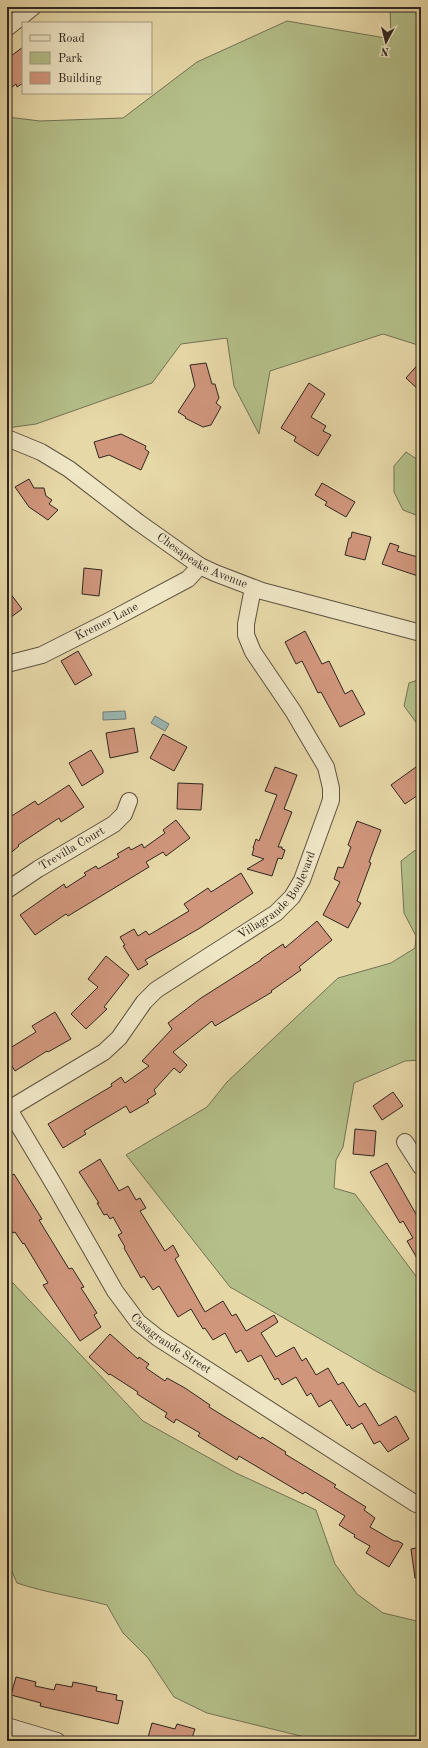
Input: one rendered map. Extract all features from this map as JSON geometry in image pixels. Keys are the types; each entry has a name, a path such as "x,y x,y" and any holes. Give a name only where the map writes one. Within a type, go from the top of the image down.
{"street":[{"path":"7,28 33,7"},
{"name":"Chesapeake Avenue","path":"7,438 42,452 69,469 138,522 200,566 253,588 421,634"},
{"name":"Kremer Lane","path":"7,664 42,655 111,620 188,579 200,566"},
{"name":"Villagrande Boulevard","path":"8,1107 104,1052 119,1038 144,1002 156,990 276,913 292,897 302,880 331,800 331,788 326,767 292,711 252,652 246,635 246,624 253,588"},
{"name":"Trevilla Court","path":"7,890 38,869 114,824 124,814 129,801"},
{"name":"Casagrande Street","path":"8,1107 115,1291 138,1322 158,1338 416,1504"},
{"path":"405,1142 421,1167"},
{"path":"7,1726 57,1741"}],"green space":[{"path":"390,7 421,7 421,346 383,334 270,371 259,434 234,386 227,338 181,344 152,383 36,424 7,428 7,117 40,121 123,118 197,62 287,21 391,39"},
{"path":"406,452 421,462 421,517 403,510 394,492 394,466"},
{"path":"421,679 421,729 404,706 409,683"},
{"path":"421,849 421,1060 405,1061 354,1083 343,1147 336,1160 334,1188 355,1194 421,1283 421,1395 374,1370 230,1287 126,1155 207,1107 227,1082 338,978 391,963 415,948 416,936 404,913 401,861 414,851"},
{"path":"7,1281 13,1283 143,1421 236,1473 316,1510 335,1564 357,1594 383,1613 421,1622 421,1741 321,1741 207,1713 174,1697 148,1658 123,1633 107,1605 40,1590 17,1583 7,1560"}],"water":[{"path":"125,711 126,719 103,720 103,712"},
{"path":"155,716 169,724 165,731 151,723"}],"building":[{"path":"22,48 22,84 17,87 16,84 7,91 7,59"},
{"path":"421,361 421,392 406,378"},
{"path":"206,363 212,384 215,384 219,398 216,403 221,407 211,425 203,427 185,418 186,417 178,412 195,386 190,365"},
{"path":"309,383 325,394 311,417 326,426 323,431 331,435 318,456 294,441 296,437 281,428"},
{"path":"121,434 146,446 145,449 149,452 141,470 109,455 99,458 94,442"},
{"path":"29,479 34,488 44,488 46,496 52,500 49,504 58,510 48,520 29,507 15,487"},
{"path":"322,483 355,502 346,517 325,505 327,502 315,495"},
{"path":"352,532 371,537 365,560 345,555"},
{"path":"390,543 399,546 397,551 421,558 421,577 382,564"},
{"path":"84,568 102,570 99,596 82,594"},
{"path":"7,589 22,609 7,620"},
{"path":"305,631 322,664 329,661 345,694 352,690 365,714 340,727 321,692 318,693 302,661 296,664 285,642"},
{"path":"78,651 92,675 75,685 61,661"},
{"path":"134,728 138,752 110,758 106,733"},
{"path":"163,734 187,747 174,771 150,758"},
{"path":"91,750 103,770 103,773 82,786 69,763"},
{"path":"275,767 297,775 284,809 292,812 278,847 282,847 282,849 285,850 282,859 278,858 272,876 247,869 264,859 252,855 256,839 259,841 277,795 265,791"},
{"path":"416,767 421,775 421,793 405,804 391,785"},
{"path":"178,783 203,784 201,810 177,809"},
{"path":"69,785 84,807 61,822 59,818 18,845 19,846 7,856 7,819 35,801 38,805"},
{"path":"176,820 190,838 166,856 163,852 146,862 149,867 68,916 66,914 35,935 20,915 64,884 66,888 86,875 84,873 96,866 98,869 119,857 117,854 129,847 131,850 142,844 144,848 165,833 163,830"},
{"path":"357,821 381,830 357,901 361,903 348,928 323,915 340,882 334,879 338,867 343,868 351,847 348,845"},
{"path":"241,873 253,893 200,928 145,960 148,964 138,970 123,946 125,945 120,937 134,929 138,936 146,931 149,935 189,911 184,904 208,888 211,892"},
{"path":"317,921 332,940 299,967 301,970 271,991 272,992 215,1026 212,1021 173,1052 187,1065 180,1073 174,1068 154,1090 156,1094 147,1100 149,1102 130,1113 126,1106 84,1131 86,1134 63,1148 48,1124 112,1086 111,1084 121,1077 125,1083 149,1066 142,1061 172,1029 168,1023 201,998 261,960 283,944 285,948"},
{"path":"106,956 129,975 104,1007 107,1009 86,1029 71,1014 98,987 88,979"},
{"path":"55,1012 71,1039 48,1052 47,1051 15,1071 7,1058 7,1050 36,1032 32,1026"},
{"path":"393,1092 403,1106 382,1120 373,1106"},
{"path":"355,1129 376,1131 374,1156 353,1154"},
{"path":"100,1159 119,1191 128,1186 136,1200 140,1198 146,1208 140,1211 165,1251 173,1245 179,1256 175,1259 205,1312 223,1301 232,1316 236,1314 246,1331 274,1315 278,1322 261,1333 276,1357 294,1347 302,1361 306,1358 316,1375 328,1368 338,1385 343,1382 359,1407 365,1403 379,1426 396,1416 409,1439 388,1452 380,1441 374,1444 362,1423 352,1429 349,1424 347,1426 331,1400 319,1407 311,1393 307,1396 296,1377 282,1385 278,1378 275,1380 261,1355 248,1362 241,1350 236,1353 225,1333 213,1340 205,1328 203,1329 191,1309 178,1317 159,1286 153,1290 144,1276 141,1278 118,1235 122,1233 113,1217 110,1219 107,1214 104,1215 97,1203 99,1203 79,1172"},
{"path":"387,1163 421,1223 421,1265 407,1241 413,1238 403,1221 400,1223 370,1172"},
{"path":"14,1174 42,1219 39,1220 69,1269 72,1268 84,1287 81,1288 97,1313 94,1315 101,1327 80,1341 43,1285 48,1283 24,1243 23,1244 15,1232 13,1233 7,1224 7,1179"},
{"path":"110,1334 138,1359 139,1357 149,1364 146,1368 165,1381 167,1378 185,1388 210,1405 209,1407 261,1439 262,1437 286,1452 285,1454 336,1485 334,1487 366,1507 364,1510 375,1518 370,1527 394,1541 398,1541 403,1544 389,1567 366,1553 370,1546 354,1537 355,1535 339,1525 345,1516 305,1492 303,1494 239,1456 237,1460 198,1436 200,1433 176,1419 174,1423 165,1417 167,1413 137,1394 138,1392 110,1374 109,1375 89,1357"},
{"path":"421,1547 421,1578 415,1578 411,1549"},
{"path":"16,1677 36,1682 35,1686 54,1690 56,1684 72,1687 73,1682 97,1687 96,1691 117,1695 116,1700 123,1701 118,1724 40,1706 41,1703 11,1695"},
{"path":"152,1723 175,1729 177,1724 195,1729 191,1741 147,1741"}]}
